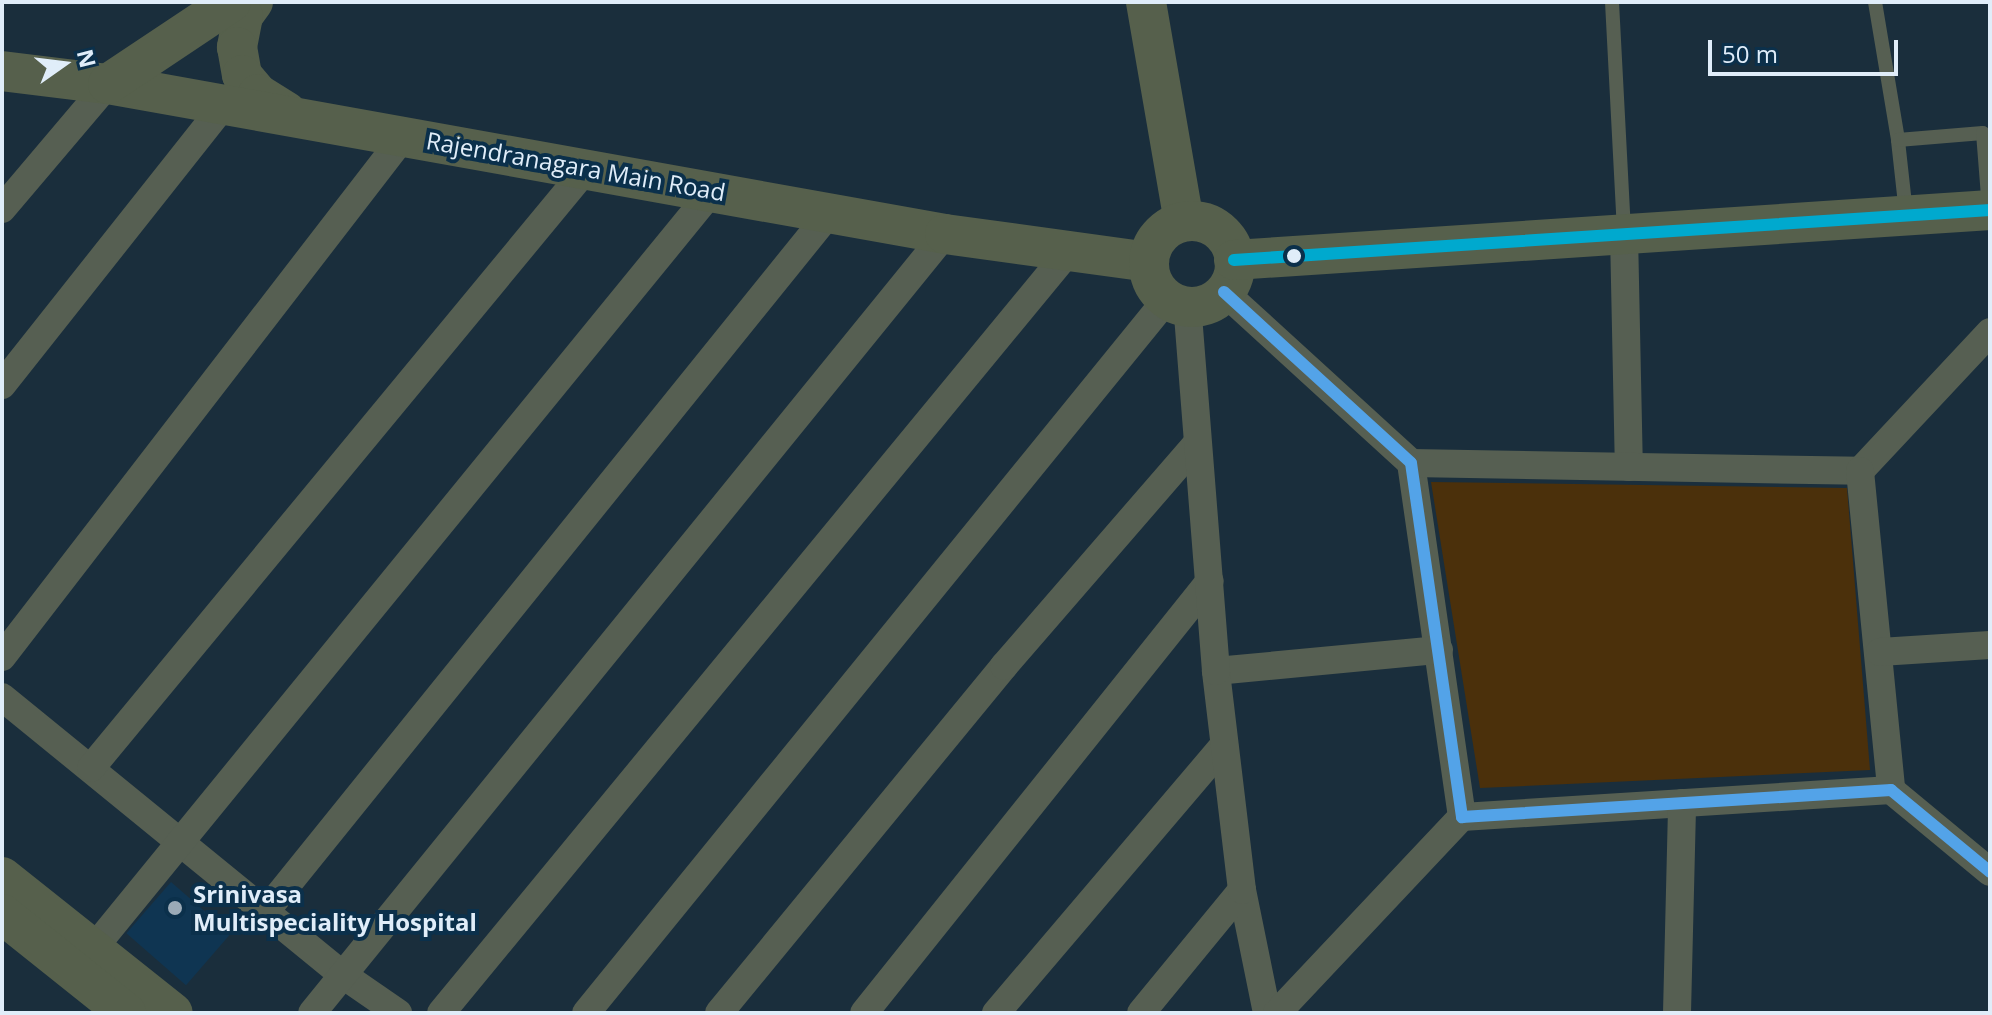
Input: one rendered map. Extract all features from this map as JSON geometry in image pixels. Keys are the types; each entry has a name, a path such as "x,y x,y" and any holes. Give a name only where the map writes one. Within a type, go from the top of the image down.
{"street":[{"path":"2,209 108,84 231,2"},
{"path":"253,2 243,16 237,47 242,75 258,94 294,116"},
{"path":"1146,2 1184,221"},
{"name":"Rajendranagara Main Road","path":"2,71 108,84 225,104 945,234 1149,262"},
{"path":"2,385 225,104"},
{"path":"2,657 404,136"},
{"path":"91,768 587,168"},
{"path":"93,949 713,190"},
{"path":"1229,276 1624,234 1990,210"},
{"path":"266,911 831,211"},
{"path":"1184,221 1212,226 1231,246 1229,276 1207,304 1177,303 1157,289 1149,262 1160,235 1184,221"},
{"path":"312,1013 945,234"},
{"path":"1624,234 1629,467"},
{"path":"441,1013 1069,251"},
{"path":"1229,276 1411,463 1462,817"},
{"path":"1177,303 1242,890 1267,1013"},
{"path":"586,1013 1177,303"},
{"path":"1411,463 1860,471 1990,332"},
{"path":"719,1013 995,677 1194,447"},
{"path":"1860,471 1891,790"},
{"path":"864,1013 1210,581"},
{"path":"1880,652 1990,645"},
{"path":"1216,671 1439,650"},
{"path":"2,697 182,840 343,975 398,1013"},
{"path":"996,1013 1224,745"},
{"path":"1277,1013 1462,817 1891,790 1990,872"},
{"path":"1677,1013 1682,803"},
{"path":"2,877 173,1013"},
{"path":"1141,1013 1242,890"},
{"path":"2,914 126,1013"}],"lane":[{"path":"1612,2 1624,234"},
{"path":"1875,2 1898,140 1906,215"},
{"path":"1898,140 1983,133 1990,210"}],"shaded area":[{"path":"1431,482 1847,488 1870,770 1480,788"},
{"name":"Srinivasa Multispeciality Hospital","path":"171,882 231,934 186,985 126,933"}],"transit line":[{"path":"1234,260 1990,210"},
{"path":"1224,292 1411,463 1462,817 1891,790 1990,872"}],"place":[{"name":"Srinivasa Multispeciality Hospital","path":"175,908"}]}
